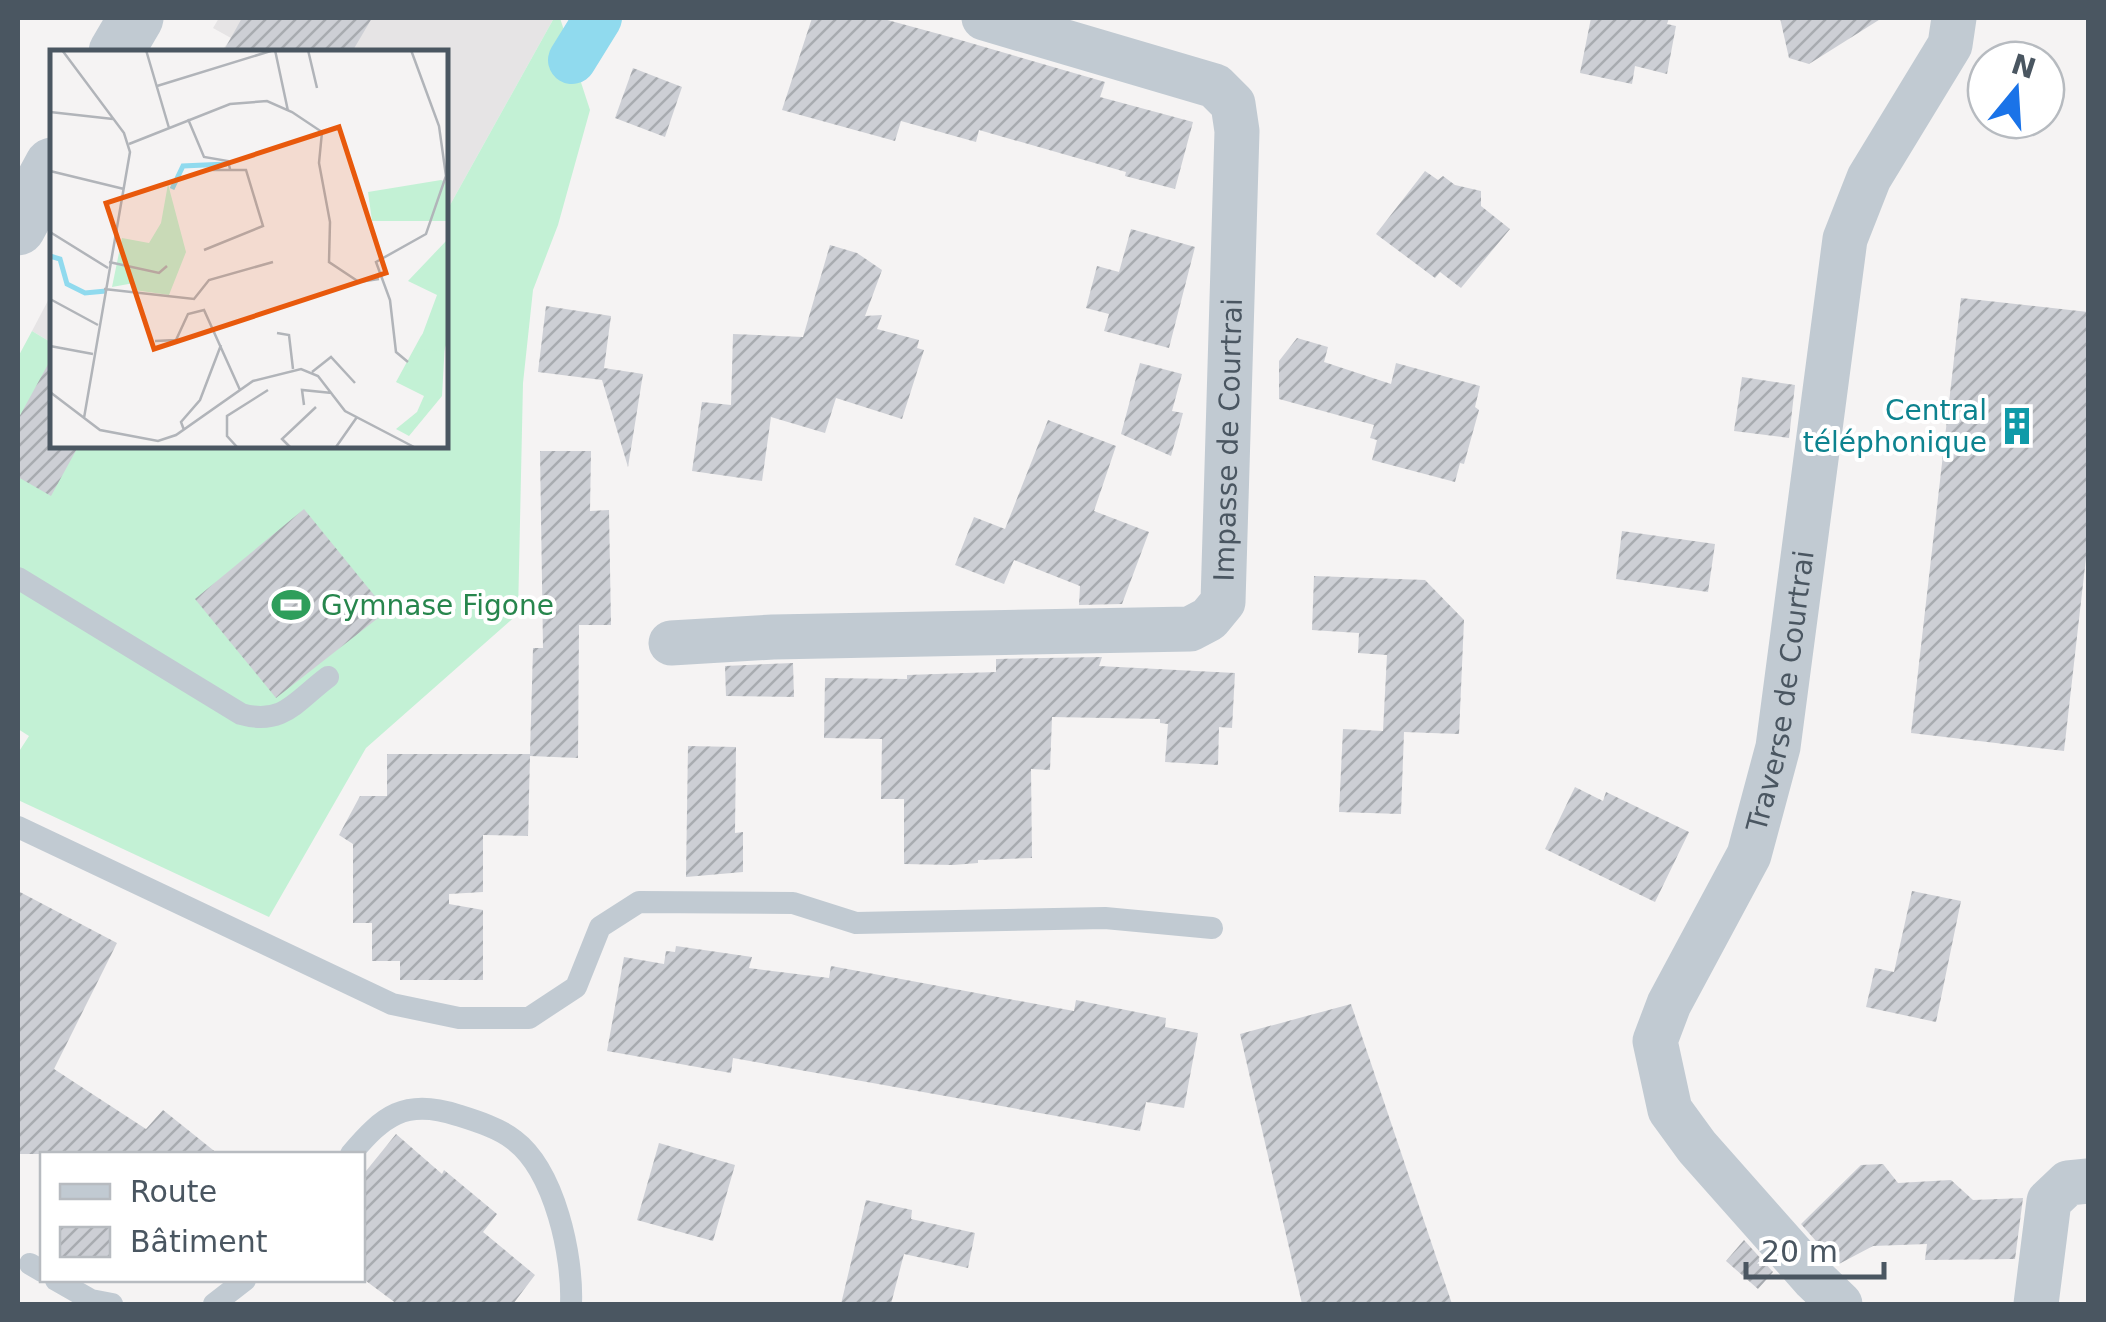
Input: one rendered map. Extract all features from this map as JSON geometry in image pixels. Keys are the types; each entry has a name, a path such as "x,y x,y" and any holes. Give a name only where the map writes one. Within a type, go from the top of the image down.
{"street":[{"path":"117,50 136,18"},
{"name":"Impasse de Courtrai","path":"671,643 773,637 1190,629 1209,619 1223,602 1237,131 1233,104 1216,86 1105,33 984,18"},
{"name":"Traverse de Courtrai","path":"1840,1304 1814,1280 1697,1147 1670,1110 1655,1041 1669,1004 1749,855 1778,747 1845,239 1869,178 1950,46 1954,18"},
{"path":"18,228 50,170"},
{"path":"2036,1304 2048,1201 2068,1183 2088,1181"}],"lane":[{"path":"18,578 241,714 273,718 328,676"},
{"path":"18,827 392,1004 459,1018 528,1018 576,988 600,927 639,902 794,903 856,924 1105,918 1212,928"},
{"path":"353,1152 376,1125 406,1109 444,1111 480,1122 516,1140 556,1202 572,1284 571,1304"},
{"path":"60,1282 91,1300 112,1304"},
{"path":"214,1304 242,1282"}],"shaded area":[{"path":"219,18 554,18 448,209 448,50 222,50 231,38 213,28"},
{"path":"50,297 50,342 32,331"}],"green space":[{"path":"554,18 560,18 590,110 558,225 533,290 523,383 518,614 366,748 269,917 18,800 18,753 29,736 18,729 18,357 32,331 50,342 50,448 448,448 448,209"}],"building":[{"path":"242,18 372,18 353,50 224,50"},
{"path":"812,18 880,18 950,37 1105,82 1100,97 1193,122 1175,189 979,130 976,142 901,121 895,141 782,110"},
{"path":"1591,18 1669,18 1667,24 1676,26 1667,74 1635,66 1632,84 1580,73"},
{"path":"1780,18 1882,18 1809,64 1789,58"},
{"path":"633,68 682,87 665,137 615,118"},
{"path":"1425,171 1438,180 1443,176 1455,185 1481,191 1481,206 1510,229 1461,288 1440,272 1435,278 1376,234"},
{"path":"1131,229 1195,247 1169,348 1104,331 1109,314 1086,308 1097,266 1119,272"},
{"path":"830,245 857,253 882,270 865,316 882,315 877,329 919,340 917,348 924,350 902,419 836,398 825,433 771,417 762,481 692,471 702,402 731,405 733,334 803,337"},
{"name":"Central téléphonique","path":"1961,298 2088,312 2088,540 2064,751 1911,733"},
{"path":"546,306 611,316 604,368 643,374 628,467 602,380 538,372"},
{"path":"1297,338 1328,347 1324,362 1391,384 1396,363 1480,386 1475,407 1479,410 1455,482 1372,460 1377,440 1370,438 1374,425 1279,399 1279,361"},
{"path":"50,361 50,448 77,448 51,496 18,477 18,419"},
{"path":"1140,363 1182,374 1172,411 1183,413 1171,456 1121,434"},
{"path":"1742,377 1795,385 1789,438 1734,431"},
{"path":"1048,420 1116,446 1094,511 1149,532 1122,604 1079,605 1080,586 1014,560 1004,584 955,565 974,517 1005,529"},
{"path":"540,451 591,451 590,511 609,510 611,625 579,625 578,758 530,756 528,836 483,835 483,892 449,894 449,904 483,910 483,980 400,980 400,961 372,961 372,923 353,923 353,844 339,835 360,796 387,796 387,754 530,754 533,648 543,648"},
{"name":"Gymnase Figone","path":"304,509 387,611 276,698 195,599"},
{"path":"1622,531 1715,544 1708,592 1616,579"},
{"path":"1314,576 1425,580 1464,620 1459,734 1404,732 1401,814 1339,812 1343,729 1383,731 1387,655 1358,653 1359,633 1312,630"},
{"path":"1102,657 1099,666 1235,673 1232,728 1219,727 1218,765 1165,762 1168,724 1160,723 1160,719 1052,717 1050,770 1031,769 1032,858 953,865 904,864 904,799 881,799 882,739 824,738 825,678 907,679 907,675 996,672 996,659"},
{"path":"793,663 794,697 726,696 725,666"},
{"path":"688,746 736,747 735,833 743,832 743,872 686,877"},
{"path":"1575,787 1603,801 1606,792 1689,832 1655,902 1545,849"},
{"path":"18,891 117,943 54,1069 146,1129 163,1110 216,1152 18,1154"},
{"path":"1912,891 1961,901 1936,1022 1866,1007 1875,968 1894,972"},
{"path":"676,946 752,957 749,968 829,978 831,966 1074,1011 1076,1000 1166,1018 1165,1027 1198,1033 1184,1108 1146,1102 1140,1131 733,1058 731,1073 607,1051 624,957 664,964 666,951 675,952"},
{"path":"1351,1004 1452,1304 1302,1304 1240,1034"},
{"path":"396,1134 497,1214 483,1232 535,1275 513,1304 397,1304 365,1280 365,1172"},
{"path":"659,1143 735,1165 713,1241 637,1220"},
{"path":"1883,1164 1898,1183 1951,1180 1973,1200 2023,1198 2015,1259 1925,1260 1927,1244 1873,1246 1837,1265 1801,1224 1861,1165"},
{"path":"866,1200 912,1210 911,1219 975,1233 968,1268 904,1254 891,1304 841,1304"},
{"path":"1744,1240 1773,1272 1758,1289 1726,1261"}],"waterway":[{"path":"572,60 598,18"}],"place":[{"name":"Central téléphonique","path":"2017,426"},
{"name":"Gymnase Figone","path":"291,605"}]}
